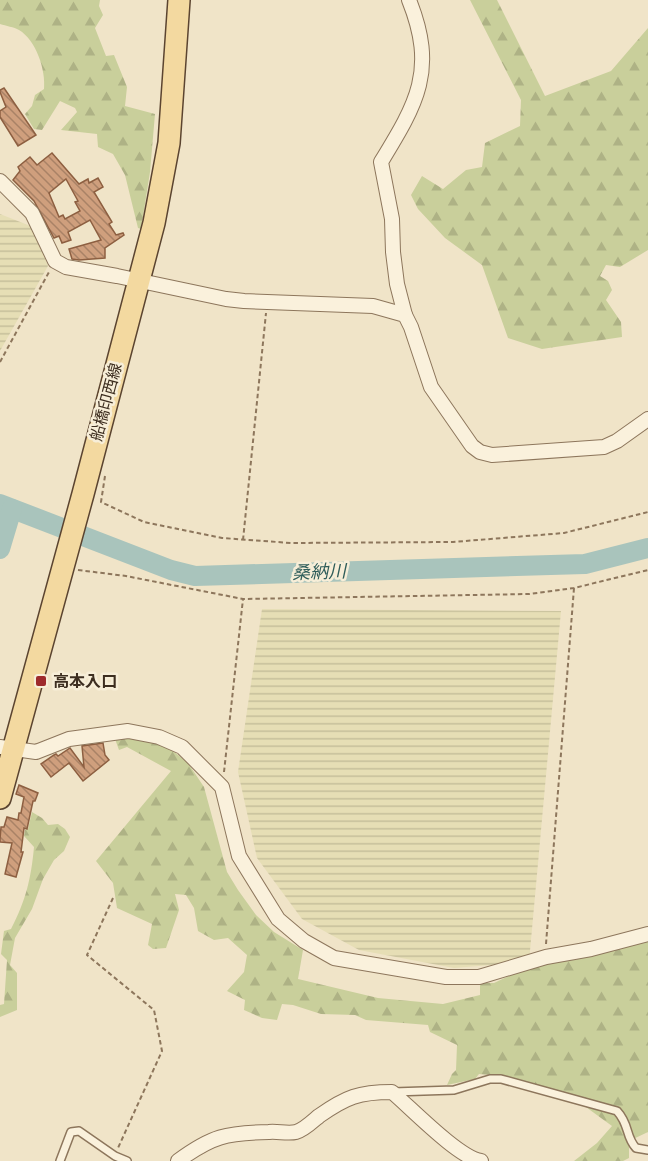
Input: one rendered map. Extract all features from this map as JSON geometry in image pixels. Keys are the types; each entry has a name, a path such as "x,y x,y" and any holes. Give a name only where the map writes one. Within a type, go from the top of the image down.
{"main road":[{"name":"船橋印西線","path":"0,798 6,749 65,562 154,223 168,151 179,0"}],"street":[{"path":"409,0 418,30 422,57 419,89 409,115 381,162 392,219 393,252 398,284 405,315 431,387 472,446 480,452 492,455 604,447 617,441 648,419"},
{"path":"0,181 32,213 55,261 66,267 226,299 373,306 405,315"},
{"path":"6,749 36,752 69,739 128,732 159,736 182,747 222,787 239,856 278,919 304,941 334,958 446,977 478,977 546,957 591,949 648,934"},
{"path":"178,1161 206,1141 243,1133 297,1132 342,1101 359,1094 392,1092 453,1145 475,1160 481,1161"}],"lane":[{"path":"392,1092 454,1090 490,1079 501,1079 617,1111 626,1121 631,1143 636,1148 648,1150"},
{"path":"60,1161 71,1132 78,1131 115,1156 127,1161"}],"path":[{"path":"0,362 55,261"},
{"path":"243,540 267,302"},
{"path":"105,473 101,502 144,522 243,540 291,543 453,542 564,533 648,512"},
{"path":"65,562 243,599 529,594 573,588 648,570"},
{"path":"546,957 573,588"},
{"path":"222,787 243,599"},
{"path":"113,898 87,955 154,1010 162,1051 115,1156"}],"shaded area":[{"path":"0,214 33,227 48,266 0,351"},
{"path":"262,609 561,611 529,962 454,968 359,950 302,919 257,858 238,772"}],"green space":[{"path":"0,0 100,0 99,6 103,15 95,28 106,56 114,55 127,87 125,106 155,114 150,172 141,229 138,228 125,175 113,154 98,147 97,134 61,130 77,112 75,108 60,101 42,130 34,129 25,114 32,106 35,95 44,89 39,56 25,35 17,29 0,24"},
{"path":"470,0 497,0 545,96 611,71 648,28 648,250 620,267 606,265 600,276 608,281 612,290 606,300 621,322 622,337 542,349 508,338 482,265 445,238 418,209 411,195 422,176 443,189 466,170 482,167 485,143 520,126 521,100"},
{"path":"122,737 149,739 168,747 188,763 204,787 227,872 238,890 256,915 274,932 303,950 298,979 378,998 443,1004 480,995 480,983 494,983 528,967 648,940 648,1132 629,1141 629,1158 623,1161 574,1161 597,1143 612,1126 568,1094 479,1074 475,1079 447,1085 456,1070 457,1045 430,1032 428,1025 366,1020 355,1015 321,1014 282,1004 277,1020 262,1018 244,1010 245,1000 227,991 244,972 247,955 228,938 214,940 198,931 194,908 186,895 175,894 179,910 166,948 153,949 148,945 152,924 117,908 113,883 96,861 171,771 127,747 119,750 115,739"},
{"path":"32,812 48,825 58,824 70,837 64,851 54,860 43,879 32,909 15,938 10,965 17,973 17,1010 0,1017 0,1005 4,1004 7,960 1,954 4,931 11,929 24,899 29,879 34,847 24,836"}],"building":[{"path":"4,88 36,135 18,146 0,117 0,111 6,107 0,92"},
{"path":"52,153 79,184 88,179 89,183 98,178 103,187 94,192 112,222 109,224 116,235 123,233 124,235 105,248 105,258 72,259 69,249 101,240 90,220 68,232 71,240 62,243 59,236 54,238 34,201 13,180 20,171 18,167 30,157 37,165","holes":["66,179 78,201 75,202 80,211 65,219 63,215 59,217 49,193"]},
{"path":"103,743 105,755 109,760 83,781 69,763 51,777 41,764 70,748 84,767 82,746"},
{"path":"19,785 38,793 33,801 27,829 24,828 21,852 23,852 16,877 5,874 12,843 0,842 0,839 1,827 4,827 7,817 18,820 19,813 21,813 24,797 16,794"}],"waterway":[{"name":"桑納川","path":"0,504 171,570 195,576 585,564 648,548"},
{"path":"0,549 12,509"}],"place":[{"name":"高本入口","path":"41,681"}]}
